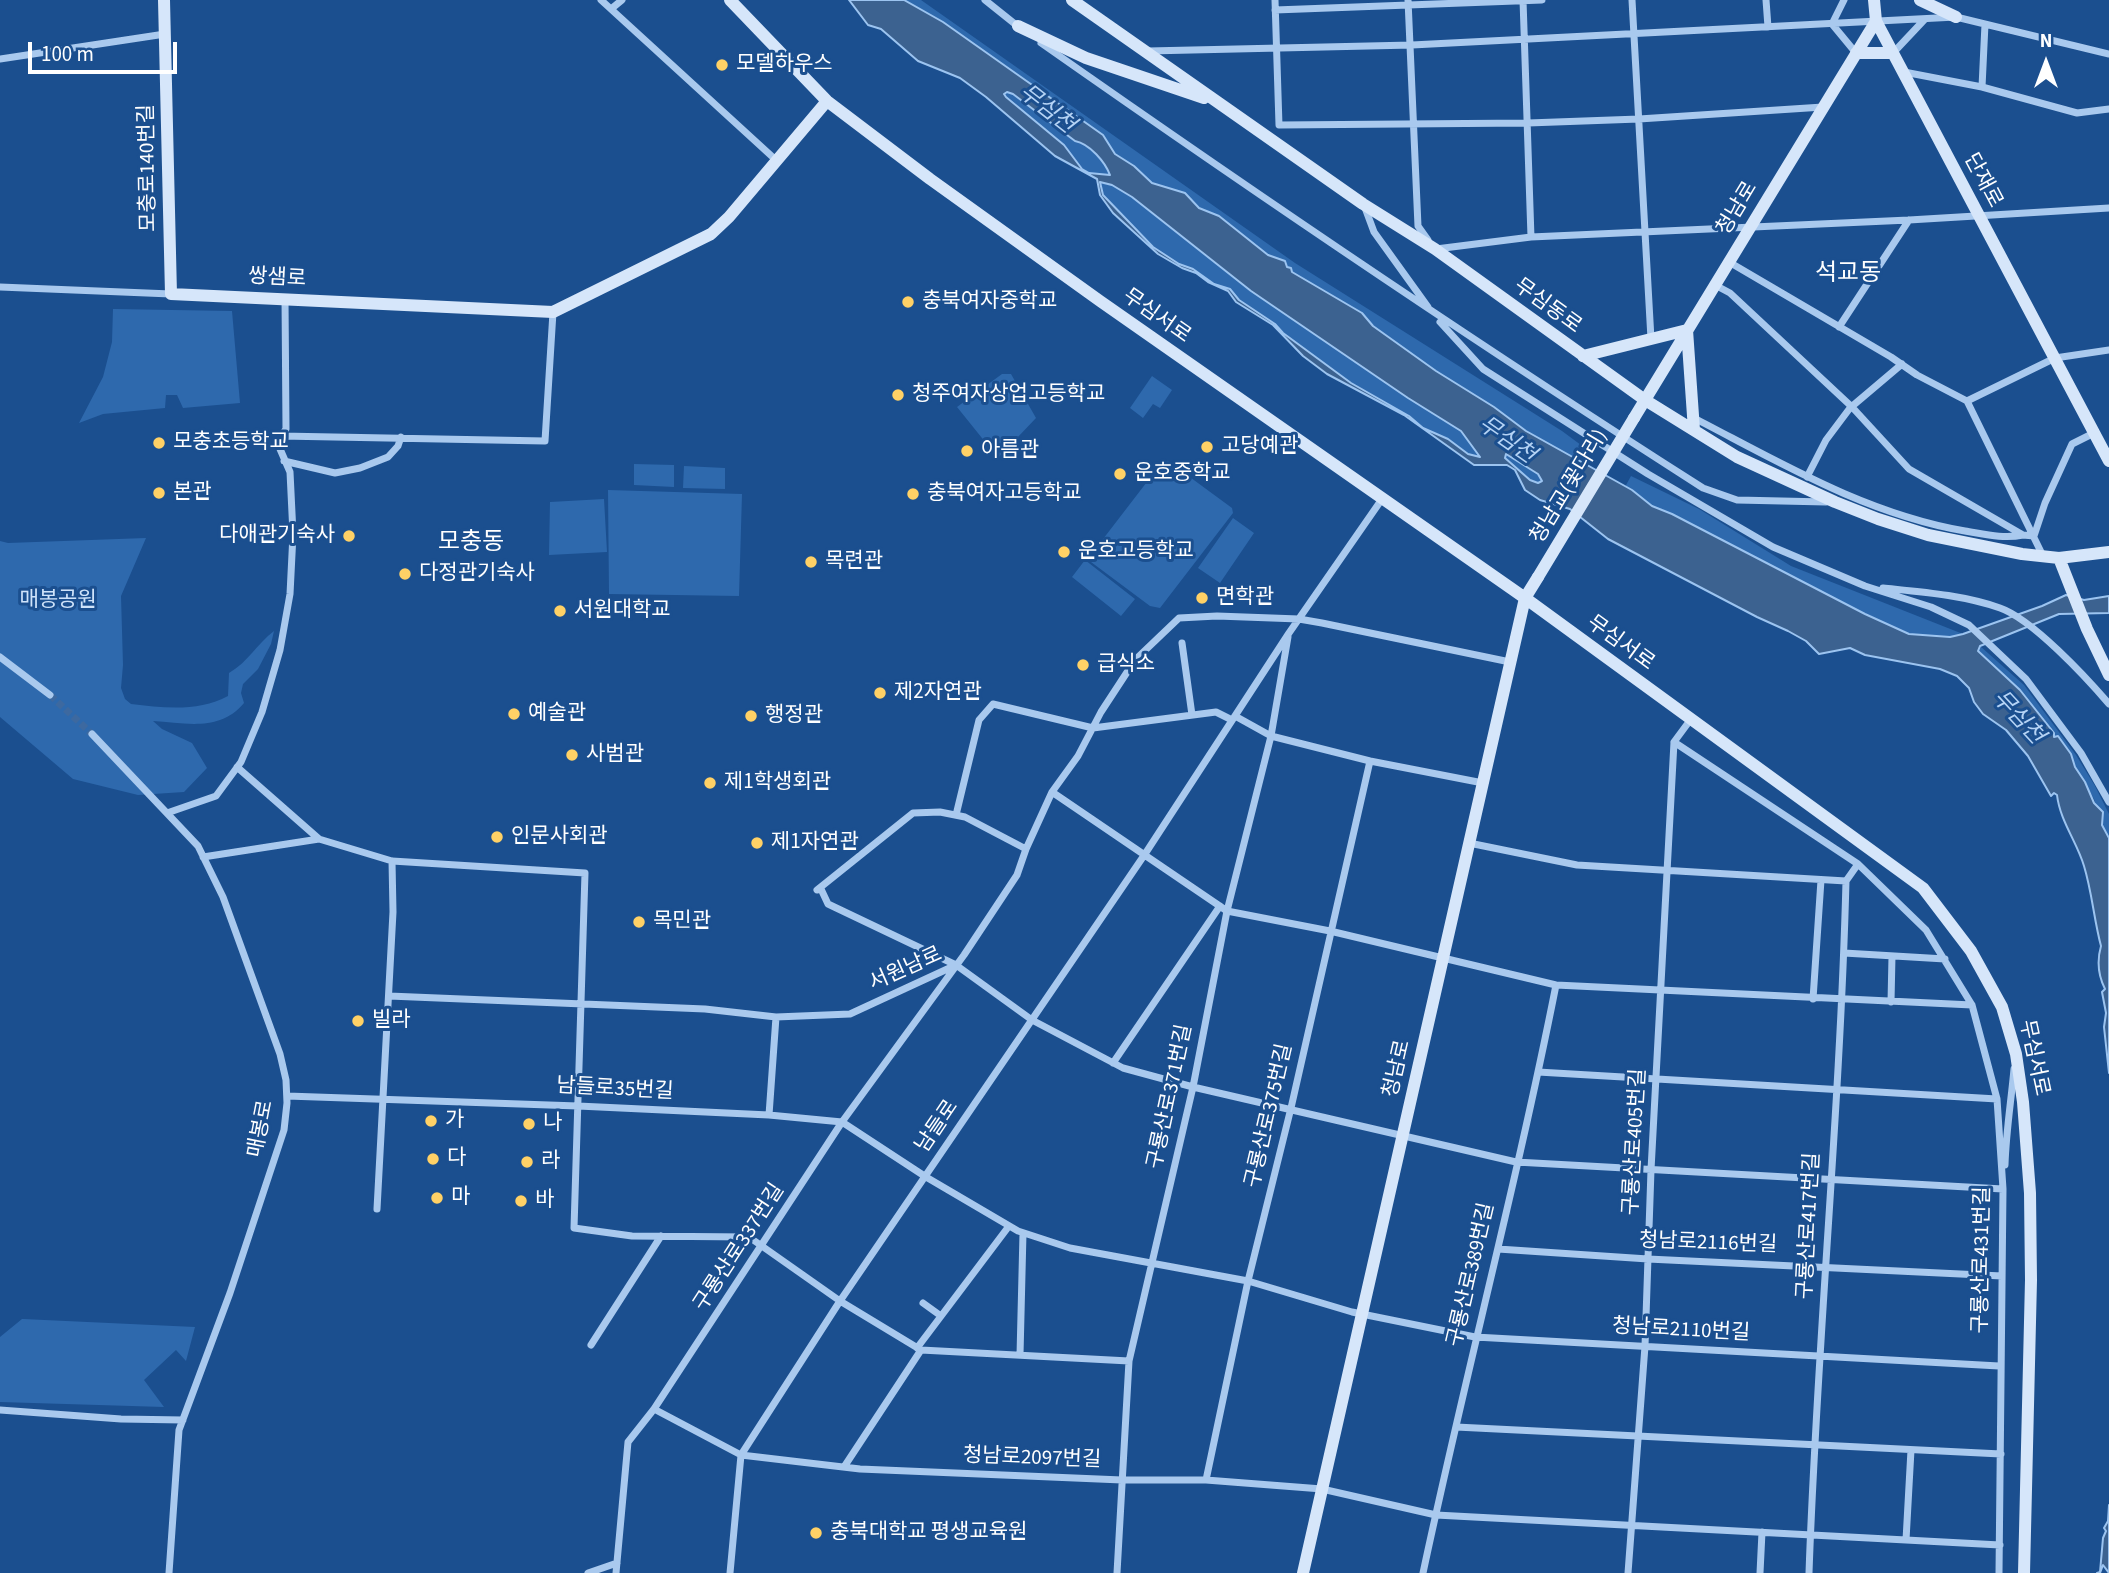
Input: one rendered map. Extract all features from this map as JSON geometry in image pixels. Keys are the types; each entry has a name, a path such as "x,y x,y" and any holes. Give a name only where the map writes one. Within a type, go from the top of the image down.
{"street":[{"name":"모충로140번길","path":"164,0 171,294"},
{"path":"601,0 777,161"},
{"path":"611,9 622,0"},
{"name":"무심서로","path":"730,0 827,101 930,179 1524,598 1923,888 1972,951 2002,1007 2016,1054 2023,1102 2030,1193 2031,1280 2024,1573"},
{"path":"985,0 1217,167 1432,313 1703,488 1737,500 1835,502"},
{"path":"1269,138 1279,125 1275,0"},
{"path":"1275,10 1542,0"},
{"path":"1632,0 1651,339"},
{"path":"1766,0 1768,27"},
{"path":"1832,24 1844,0"},
{"path":"1874,0 1876,21"},
{"path":"1920,0 1956,17 2109,54"},
{"path":"1523,1 1531,237"},
{"name":"무심동로","path":"1079,2 1143,51 1363,204 1435,249 1645,400 1867,505 1933,526 2001,537 2034,536"},
{"path":"1409,3 1418,226 1435,249 1531,237 2109,208"},
{"path":"1143,51 1412,45 1956,17"},
{"path":"1832,24 1856,53 1893,53 1925,19"},
{"name":"청남로","path":"1634,418 1876,21"},
{"name":"단재로","path":"1876,21 2109,461"},
{"path":"1982,87 1985,24"},
{"path":"1018,26 1086,58 1219,103"},
{"path":"0,59 165,34"},
{"path":"1903,72 1982,87 2077,113 2109,108"},
{"name":"쌍샘로","path":"0,288 285,298 553,313 711,234 729,217 827,101"},
{"path":"1279,125 1528,123 1823,107"},
{"path":"1363,204 1374,232 1432,313 1483,369 1648,474 1773,547 1865,586 1931,607 1969,625 2026,679 2081,752 2109,802"},
{"path":"1839,327 1909,220"},
{"path":"1729,262 1966,401 2043,556"},
{"path":"1715,285 1730,293 1852,407 1909,469 2023,535"},
{"path":"167,813 216,796 237,767 262,712 280,650 290,594 293,534 290,472 277,442 286,429 285,298"},
{"path":"281,436 545,441 553,313"},
{"path":"1583,356 1687,330 1694,424"},
{"path":"1966,401 2054,358 2109,350"},
{"path":"1807,477 1826,440 1852,407 1902,364"},
{"name":"청남교(꽃다리)","path":"1538,577 1634,418"},
{"name":"무심동로","path":"1694,424 1737,457 1835,502 1928,535 2022,554 2059,558 2109,552"},
{"path":"2034,536 2045,503 2072,444 2094,433"},
{"path":"284,461 335,473 360,468 388,457 401,438"},
{"name":"남들로","path":"730,1573 741,1455 840,1301 1145,854 1289,633 1382,499"},
{"path":"2059,558 2087,629 2109,675"},
{"name":"청남로","path":"1303,1573 1524,598 1538,577"},
{"path":"1865,586 1951,596 2001,608 2037,630 2109,704"},
{"name":"구룡산로337번길","path":"616,1573 628,1442 654,1409 842,1122 956,965 1017,875 1052,792 1078,756 1135,660 1179,618 1217,616 1299,619 1510,662"},
{"name":"구룡산로371번길","path":"1117,1573 1129,1361 1193,1087 1224,909 1271,736 1289,633"},
{"path":"1182,643 1192,715"},
{"path":"0,657 50,695"},
{"path":"956,815 979,720 993,704 1093,728 1216,712 1271,736 1370,761 1483,783"},
{"path":"1674,742 1691,719"},
{"name":"매봉로","path":"92,734 198,846 223,897 264,1005 286,1080 284,1130 201,1376 179,1430 169,1573"},
{"name":"구룡산로431번길","path":"1674,742 1858,864 1926,930 1972,1005 1997,1098 2003,1189 1999,1366 1999,1573"},
{"name":"구룡산로405번길","path":"1628,1573 1645,1346 1651,1170 1674,742"},
{"name":"구룡산로375번길","path":"1206,1480 1248,1281 1291,1108 1370,761"},
{"path":"237,767 319,839 392,861 585,873 573,1228 632,1236 749,1237 840,1301 919,1349 1129,1361"},
{"path":"1052,792 1224,909 1556,985 1972,1005"},
{"path":"956,965 828,904 821,889 817,890 913,813 940,812 965,817 1026,849"},
{"path":"203,857 319,839"},
{"path":"1469,843 1577,866 1821,880 1846,881 1858,864"},
{"path":"377,1209 393,912 392,861"},
{"path":"1813,999 1821,880"},
{"name":"구룡산로417번길","path":"1809,1573 1830,1179 1843,1000 1846,881"},
{"path":"1112,1063 1224,909"},
{"path":"1844,953 1945,958"},
{"path":"1891,1002 1892,956"},
{"name":"서원남로","path":"389,996 580,1006 705,1009 776,1017 850,1014 956,965 1032,1020 1123,1068 1193,1087 1516,1162 2003,1189"},
{"name":"구룡산로389번길","path":"1423,1573 1556,985"},
{"path":"769,1115 776,1017"},
{"path":"2002,1172 2005,1165 2006,1127 2011,1108 2016,1054"},
{"path":"1538,1072 1997,1098"},
{"name":"남들로35번길","path":"287,1096 578,1106 769,1115 842,1122 926,1177 1023,1233 1070,1248 1152,1262"},
{"path":"844,1468 919,1349 1009,1226"},
{"path":"1020,1355 1023,1233"},
{"path":"591,1345 661,1236"},
{"name":"청남로2116번길","path":"1497,1249 2002,1276"},
{"name":"청남로2110번길","path":"1152,1262 1248,1281 1352,1312 1475,1337 1999,1366"},
{"path":"923,1303 942,1316"},
{"path":"0,1405 4,1411 121,1419 183,1420"},
{"path":"654,1409 741,1455"},
{"path":"1456,1427 2001,1454"},
{"path":"1906,1540 1911,1450"},
{"name":"청남로2097번길","path":"741,1455 844,1468 1122,1480 1206,1480 1322,1489 1436,1515 2000,1545"},
{"path":"1760,1573 1762,1532"},
{"path":"588,1573 617,1563"}],"green space":[{"path":"904,0 921,0 1295,263 1562,431 1585,448 1577,461 1526,431 1494,407 1436,371 1373,326 1362,313 1292,272 1285,261 1268,255 1219,216 1199,208 1185,193 1152,183 1134,166 1115,154 1103,135 943,22"},
{"path":"1007,92 1091,150 1105,165 1110,176 1089,173 1082,168 1004,94"},
{"path":"1100,182 1112,184 1132,197 1251,291 1461,431 1481,457 1468,454 1448,439 1423,428 1409,416 1351,383 1283,333 1275,324 1239,300 1230,289 1214,284 1153,247 1103,195"},
{"path":"113,309 232,311 240,403 183,408 177,395 166,395 165,408 103,414 79,423 103,377 112,342"},
{"path":"1002,374 1011,374 1036,418 998,458 957,407"},
{"path":"1152,376 1172,390 1160,408 1153,404 1143,418 1130,408"},
{"path":"1506,454 1538,474 1543,481 1538,483 1530,480 1505,458"},
{"path":"1163,461 1168,461 1232,508 1233,513 1160,608 1150,606 1091,562 1090,556"},
{"path":"634,464 674,465 674,487 634,485"},
{"path":"684,466 725,468 725,489 683,488"},
{"path":"1631,476 1699,509 1791,566 1963,634 1950,637 1909,634 1865,614 1652,506 1625,487"},
{"path":"608,490 742,494 739,596 609,594"},
{"path":"604,499 607,552 549,555 550,502"},
{"path":"1233,518 1254,533 1220,583 1198,568"},
{"name":"매봉공원","path":"146,538 121,596 121,688 125,699 131,704 193,707 228,696 229,673 242,664 274,631 271,644 258,669 243,684 241,693 244,703 235,712 202,724 153,721 162,729 192,743 207,768 184,792 138,795 73,779 0,717 0,541 8,543"},
{"path":"1085,560 1135,599 1121,616 1072,577"},
{"path":"1980,646 2024,685 2076,755 2109,814 2109,838 2105,834 2094,799 2075,767 2071,754 2054,737 2020,690 1978,652"},
{"path":"22,1319 195,1327 186,1361 176,1350 144,1380 164,1407 0,1402 0,1337"}],"water":[{"name":"무심천","path":"849,0 904,0 943,22 1103,135 1115,154 1134,166 1152,183 1185,193 1199,208 1219,216 1268,255 1285,261 1292,272 1362,313 1373,326 1526,431 1632,490 1652,506 1865,614 1909,634 1950,637 2042,606 2066,595 2084,600 2109,596 2109,613 2059,614 1980,646 1978,651 2020,690 2054,733 2054,737 2058,736 2071,754 2094,803 2103,812 2102,825 2109,838 2109,1073 2104,1027 2106,1013 2102,992 2105,989 2099,968 2101,946 2081,857 2062,814 2057,795 2054,793 2051,796 2028,756 2006,730 1983,714 1974,702 1969,688 1957,676 1940,669 1865,655 1850,648 1819,654 1806,641 1788,631 1608,539 1570,509 1540,500 1525,490 1515,470 1507,465 1474,465 1404,415 1327,374 1303,356 1273,325 1236,302 1228,291 1208,282 1158,254 1113,213 1100,195 1097,179 1055,156 960,78 918,61 881,29 868,25","holes":["1007,92 1091,150 1101,159 1110,175 1089,173 1082,169 1064,145 1006,97 1004,94","1100,182 1112,185 1132,197 1251,291 1461,431 1480,457 1468,454 1448,439 1423,428 1409,416 1351,383 1283,333 1275,324 1239,300 1230,289 1214,284 1153,247 1103,195","1506,454 1538,474 1542,481 1538,483 1530,480 1505,458"]},
{"path":"2109,1505 2109,1573 2103,1565 2100,1573 2097,1573 2100,1572"}],"tunnel":[{"path":"50,695 92,734"}],"place":[{"name":"모델하우스","path":"722,65"},
{"name":"충북여자중학교","path":"908,302"},
{"name":"청주여자상업고등학교","path":"898,395"},
{"name":"모충초등학교","path":"159,443"},
{"name":"고당예관","path":"1207,447"},
{"name":"아름관","path":"967,451"},
{"name":"운호중학교","path":"1120,474"},
{"name":"본관","path":"159,493"},
{"name":"충북여자고등학교","path":"913,494"},
{"name":"다애관기숙사","path":"349,536"},
{"name":"운호고등학교","path":"1064,552"},
{"name":"목련관","path":"811,562"},
{"name":"다정관기숙사","path":"405,574"},
{"name":"면학관","path":"1202,598"},
{"name":"서원대학교","path":"560,611"},
{"name":"급식소","path":"1083,665"},
{"name":"제2자연관","path":"880,693"},
{"name":"예술관","path":"514,714"},
{"name":"행정관","path":"751,716"},
{"name":"사범관","path":"572,755"},
{"name":"제1학생회관","path":"710,783"},
{"name":"인문사회관","path":"497,837"},
{"name":"제1자연관","path":"757,843"},
{"name":"목민관","path":"639,922"},
{"name":"빌라","path":"358,1021"},
{"name":"가","path":"431,1121"},
{"name":"나","path":"529,1124"},
{"name":"다","path":"433,1159"},
{"name":"라","path":"527,1162"},
{"name":"마","path":"437,1198"},
{"name":"바","path":"521,1201"},
{"name":"충북대학교 평생교육원","path":"816,1533"}],"district":[{"name":"석교동","path":"1848,275"},
{"name":"모충동","path":"471,544"}]}
